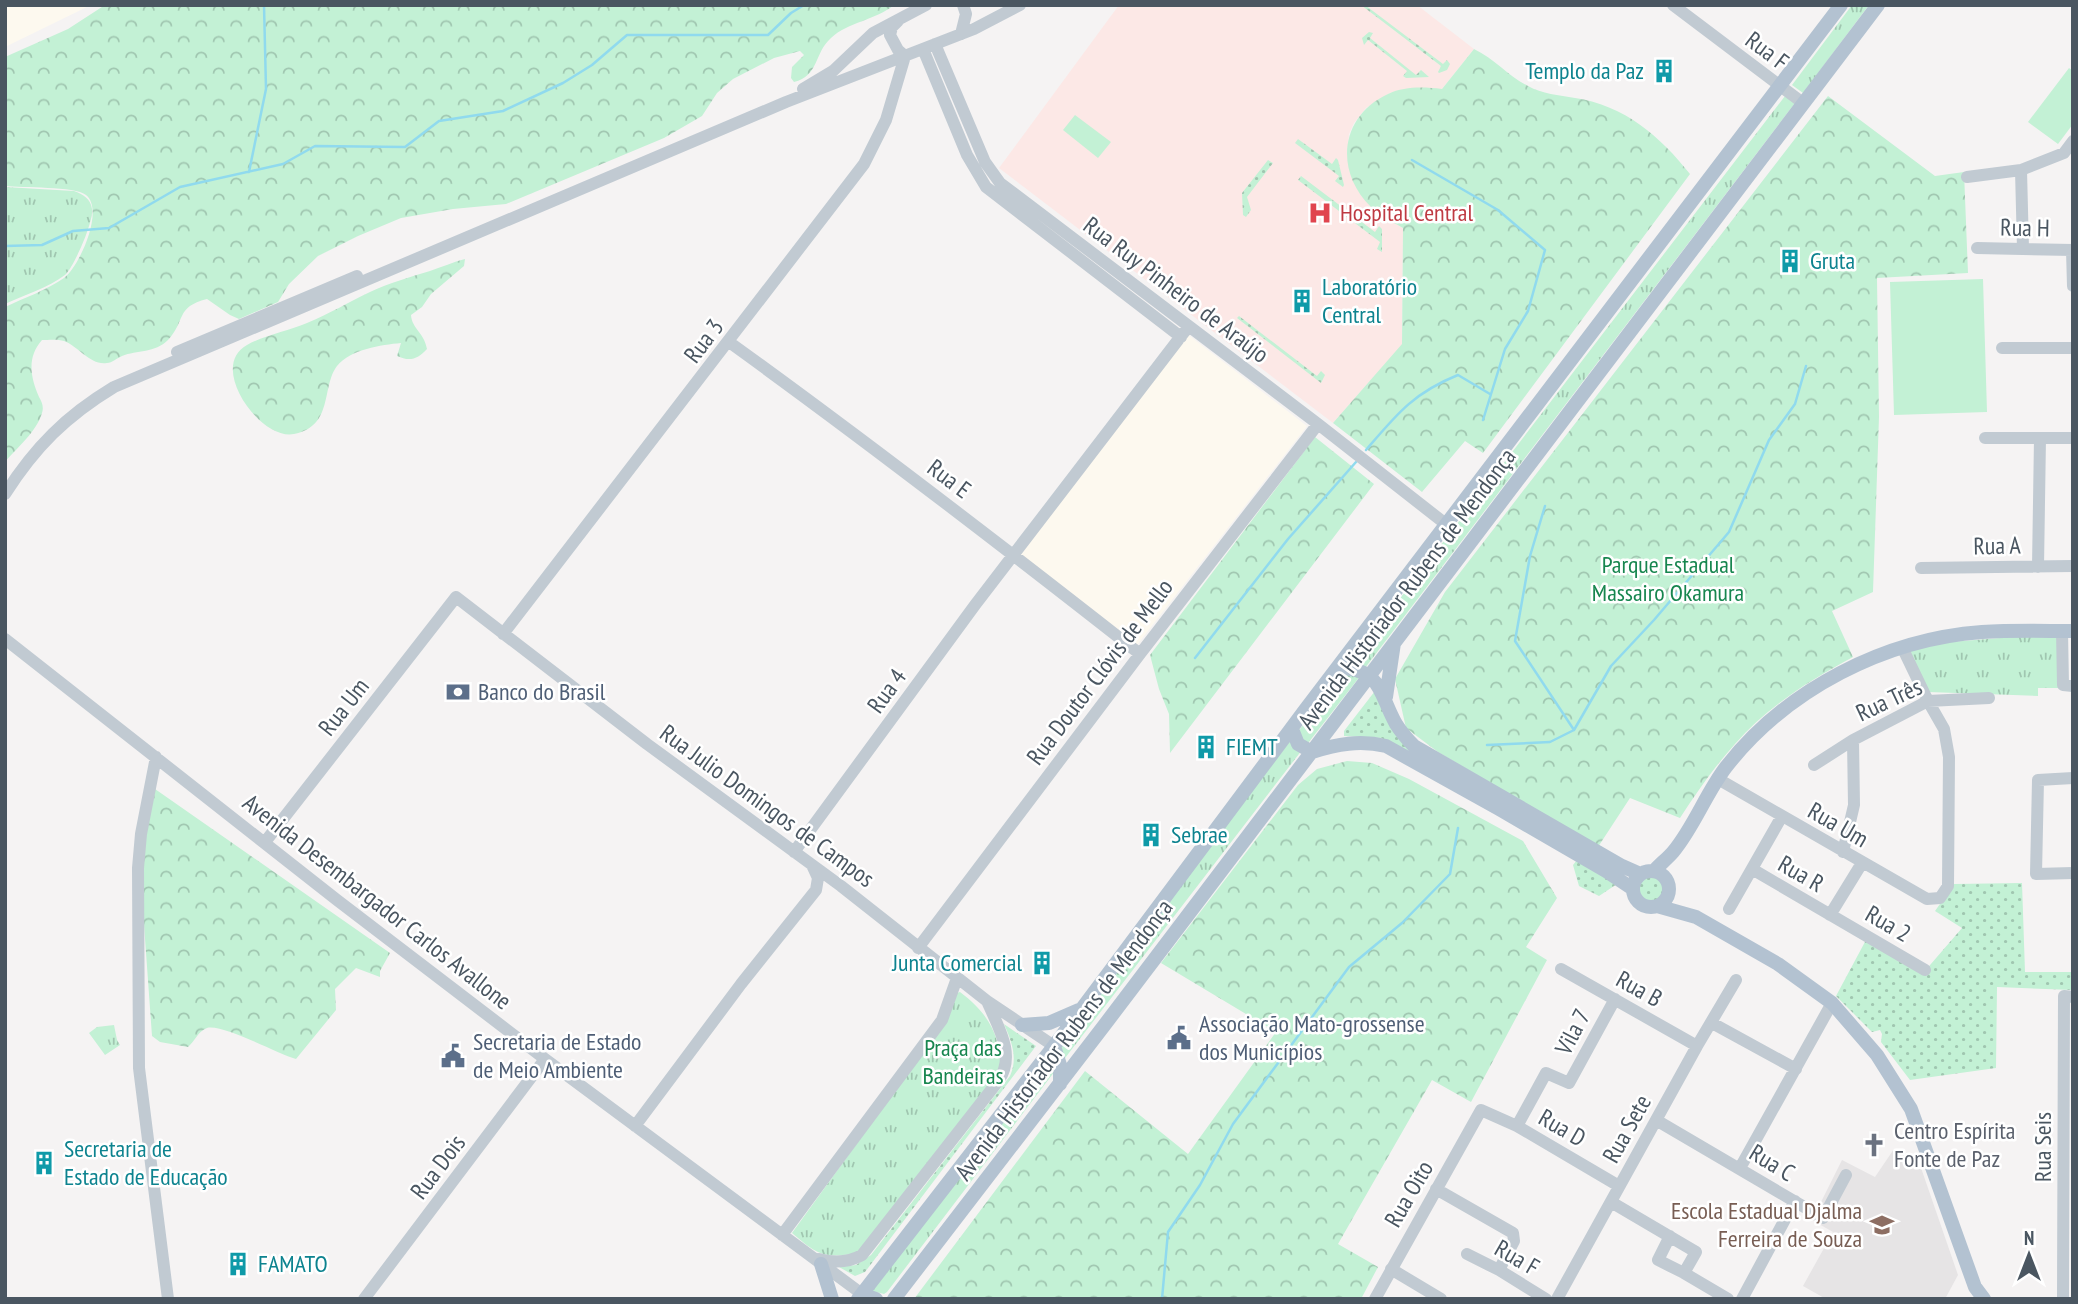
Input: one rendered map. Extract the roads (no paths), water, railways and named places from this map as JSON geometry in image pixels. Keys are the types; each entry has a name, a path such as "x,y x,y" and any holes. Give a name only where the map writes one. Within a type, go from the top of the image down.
{"main road":[{"name":"Avenida Historiador Rubens de Mendonça","path":"865,1297 1841,5"},
{"name":"Avenida Historiador Rubens de Mendonça","path":"892,1298 1060,1084 1878,5"},
{"path":"1976,1295 1910,1110 1877,1055 1832,1003 1777,964 1696,917 1657,906 1643,905 1636,899 1633,884 1673,851 1734,758 1791,705 1826,681 1860,663 1924,641 1982,632 2067,631"},
{"path":"1386,697 1395,642"},
{"path":"1338,668 1358,670 1379,684 1395,722 1414,746 1633,890"},
{"path":"1292,729 1298,744 1312,751 1348,743 1386,746 1647,872 1664,876 1669,887 1696,917"},
{"path":"1657,906 1666,900 1673,851"},
{"path":"1022,1025 1049,1023 1080,1010"},
{"path":"1054,1046 1060,1065 1060,1084"},
{"path":"816,1261 832,1299"}],"street":[{"path":"961,34 967,14 963,5"},
{"path":"5,494 21,469 57,428 114,387 774,107 961,34 1020,5"},
{"name":"Rua F","path":"1673,5 1803,103"},
{"path":"5,481 32,444 57,418 81,399 113,381 191,345 802,89 833,71 902,10 922,6"},
{"path":"902,10 890,35 898,50 905,56"},
{"name":"Rua Ruy Pinheiro de Araújo","path":"929,47 968,155 986,187 1185,332 1318,424 1447,525"},
{"name":"Rua 3","path":"503,634 864,164 886,120 905,56"},
{"path":"1966,177 2021,170 2068,153 2073,141"},
{"path":"2021,170 2023,249"},
{"name":"Rua H","path":"1977,248 2072,250"},
{"path":"2072,250 2073,286"},
{"name":"Rua 4","path":"794,852 1014,555 1185,332"},
{"name":"Rua E","path":"729,342 835,419 1140,654"},
{"path":"2002,348 2073,348"},
{"name":"Rua Doutor Clóvis de Mello","path":"918,948 1318,424"},
{"path":"1985,438 2073,438"},
{"path":"2038,566 2040,438"},
{"name":"Rua A","path":"1921,568 2073,566"},
{"name":"Rua Julio Domingos de Campos","path":"456,597 841,886 987,1002 1054,1046"},
{"name":"Rua Um","path":"265,842 456,597"},
{"path":"2067,631 2063,685 2073,685"},
{"name":"Avenida Desembargador Carlos Avallone","path":"5,639 337,900 865,1297"},
{"path":"1902,647 1928,701"},
{"name":"Rua Três","path":"1814,765 1853,740 1928,701 1989,698"},
{"name":"Rua Um","path":"1718,779 1927,899 1940,898 1948,886 1949,757 1944,729 1928,701"},
{"path":"1843,852 1854,805 1853,740"},
{"path":"156,757 141,834 138,868 139,1068 161,1256 169,1299"},
{"path":"2073,778 2038,780 2036,874 2073,873"},
{"name":"Rua R","path":"1729,909 1782,816"},
{"path":"1830,915 1862,863"},
{"path":"635,1126 741,984 816,890 818,878 811,865"},
{"name":"Rua R","path":"1752,869 1830,915"},
{"path":"816,890 841,886"},
{"name":"Rua 2","path":"1830,915 1925,970"},
{"name":"Rua B","path":"1560,969 1697,1046"},
{"path":"782,1235 942,1020 957,978"},
{"name":"Rua Sete","path":"1557,1299 1736,980"},
{"name":"Rua Seis","path":"2063,1299 2068,1186 2068,997"},
{"name":"Vila 7","path":"1517,1126 1546,1073 1569,1083 1615,999"},
{"path":"816,1261 838,1262 862,1255 1005,1072 1006,1052 1003,1040 987,1002"},
{"path":"1740,1168 1832,1003"},
{"path":"1712,1023 1796,1069"},
{"name":"Rua Dois","path":"364,1299 545,1059"},
{"name":"Rua D","path":"1481,1110 1517,1126 1619,1186"},
{"name":"Rua Oito","path":"1375,1299 1481,1110"},
{"name":"Rua C","path":"1656,1120 1823,1218 1846,1175"},
{"path":"1436,1189 1513,1233 1514,1241 1499,1270"},
{"path":"1742,1299 1795,1201"},
{"path":"1611,1202 1696,1252 1684,1273"},
{"path":"1670,1236 1658,1260 1728,1299"},
{"name":"Rua F","path":"1467,1254 1546,1299"},
{"path":"1391,1269 1441,1299"}],"waterway":[{"path":"249,172 266,89 264,5"},
{"path":"5,246 42,245 73,231 109,228 180,187 283,164 315,146 405,147 439,121 503,111 563,83 592,65 627,35 768,35 791,13 804,5"},
{"path":"1412,160 1498,210 1545,250 1528,311 1505,349 1483,420"},
{"path":"1574,730 1611,666 1729,532 1769,440 1795,404 1806,366"},
{"path":"1366,450 1406,406 1442,382 1458,375 1490,394"},
{"path":"1195,658 1288,539 1356,462"},
{"path":"1487,745 1550,742 1574,730 1515,641 1530,556 1545,506"},
{"path":"1162,1299 1168,1232 1200,1185 1233,1124 1349,967 1402,923 1450,874 1458,828"}],"place":[{"name":"Templo da Paz","path":"1664,71"},
{"name":"Hospital Central","path":"1320,213"},
{"name":"Gruta","path":"1790,261"},
{"name":"Laboratório Central","path":"1302,301"},
{"name":"Banco do Brasil","path":"458,692"},
{"name":"FIEMT","path":"1206,747"},
{"name":"Sebrae","path":"1151,835"},
{"name":"Junta Comercial","path":"1042,963"},
{"name":"Associação Mato-grossense dos Municípios","path":"1179,1038"},
{"name":"Secretaria de Estado de Meio Ambiente","path":"453,1056"},
{"name":"Centro Espírita Fonte de Paz","path":"1874,1145"},
{"name":"Secretaria de Estado de Educação","path":"44,1163"},
{"name":"Escola Estadual Djalma Ferreira de Souza","path":"1882,1225"},
{"name":"FAMATO","path":"238,1264"}],"park label":[{"name":"Parque Estadual Massairo Okamura","path":"1668,579"},
{"name":"Praça das Bandeiras","path":"963,1062"}]}
